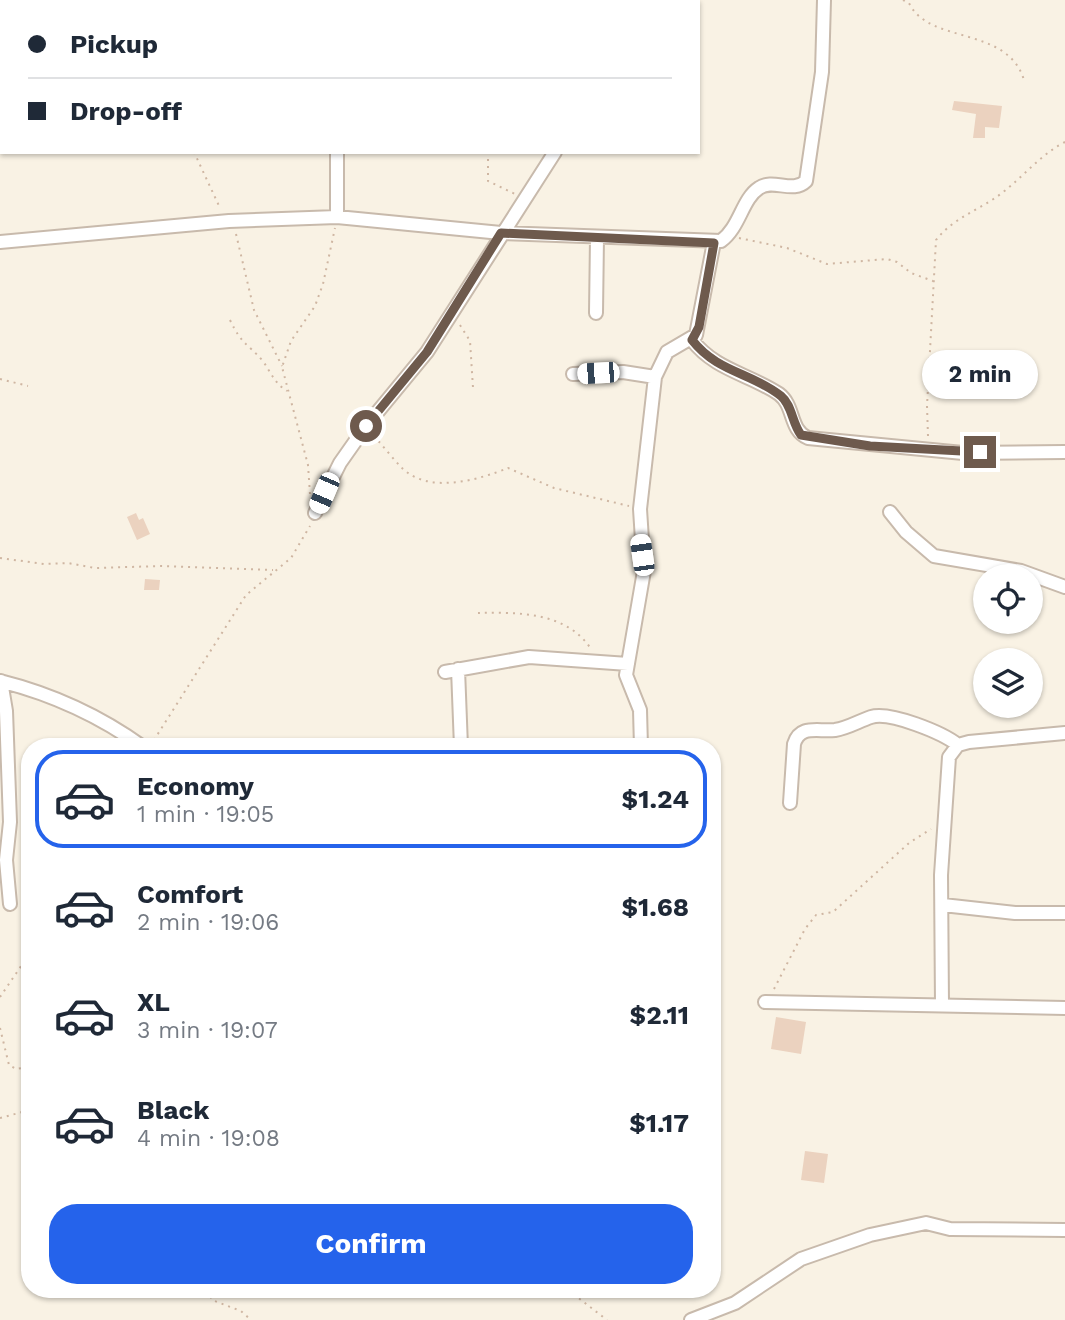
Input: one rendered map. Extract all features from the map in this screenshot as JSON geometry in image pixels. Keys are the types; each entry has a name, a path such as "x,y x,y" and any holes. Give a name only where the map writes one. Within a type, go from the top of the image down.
{"street":[{"path":"0,242 229,222 337,217 501,233 714,243 727,236 760,187 767,184 799,186 806,181 822,72 824,0"},
{"path":"337,154 337,217"},
{"path":"315,513 340,463 366,426 427,352 554,154"},
{"path":"596,313 597,238"},
{"path":"641,738 640,710 627,682 644,570 640,509 655,377 667,352 692,340 699,327 714,243"},
{"path":"692,340 704,355 718,365 784,399 801,435 870,446 930,448 963,453 1065,452"},
{"path":"573,374 623,372 655,377"},
{"path":"890,512 906,532 934,556 1021,571 1065,587"},
{"path":"460,738 451,670 530,657 628,664"},
{"path":"10,904 6,860 10,822 6,711 1,681 65,702 131,738"},
{"path":"790,803 794,744 796,736 805,730 837,729 878,716 946,736 958,745 1065,733"},
{"path":"942,1005 943,822 949,757 958,745"},
{"path":"943,905 1015,912 1065,913"},
{"path":"765,1002 1065,1008"},
{"path":"691,1320 735,1303 801,1259 870,1235 926,1223 950,1229 1065,1230"}],"path":[{"path":"902,0 909,3 914,13 925,21 991,44 1019,65 1024,80"},
{"path":"930,448 926,406 936,240 955,221 999,195 1045,153 1065,142"},
{"path":"152,738 246,595 291,558 315,513 308,486 308,465 282,367 254,310 240,239 210,191 195,154"},
{"path":"488,154 488,181 526,199"},
{"path":"282,367 291,341 315,306 323,284 337,217"},
{"path":"727,236 787,248 827,264 887,259 897,262 911,273 934,281"},
{"path":"230,320 241,342 261,359 277,385 288,391"},
{"path":"446,321 466,330 470,341 473,388"},
{"path":"0,379 28,386"},
{"path":"366,426 405,471 422,480 456,482 484,478 508,468 554,488 640,509"},
{"path":"0,558 44,564 68,563 95,568 162,566 274,570"},
{"path":"478,613 529,614 573,626 599,662"},
{"path":"765,1002 816,915 833,912 909,843 943,822"},
{"path":"0,997 21,966"},
{"path":"0,1028 9,1065 21,1068"},
{"path":"0,1118 21,1112"},
{"path":"211,1298 241,1311 251,1320"},
{"path":"578,1298 607,1320"}],"building":[{"path":"954,101 1002,106 999,128 985,127 985,138 973,138 976,114 952,110"},
{"path":"136,513 139,520 143,518 150,534 137,540 127,517"},
{"path":"145,579 160,580 159,590 144,590"},
{"path":"776,1017 806,1022 801,1054 771,1049"},
{"path":"805,1151 828,1154 824,1183 801,1180"}],"route":[{"path":"366,426 427,352 501,233 714,243 699,327 692,340 704,355 718,365 784,399 794,426 801,435 870,446 980,452"}]}
